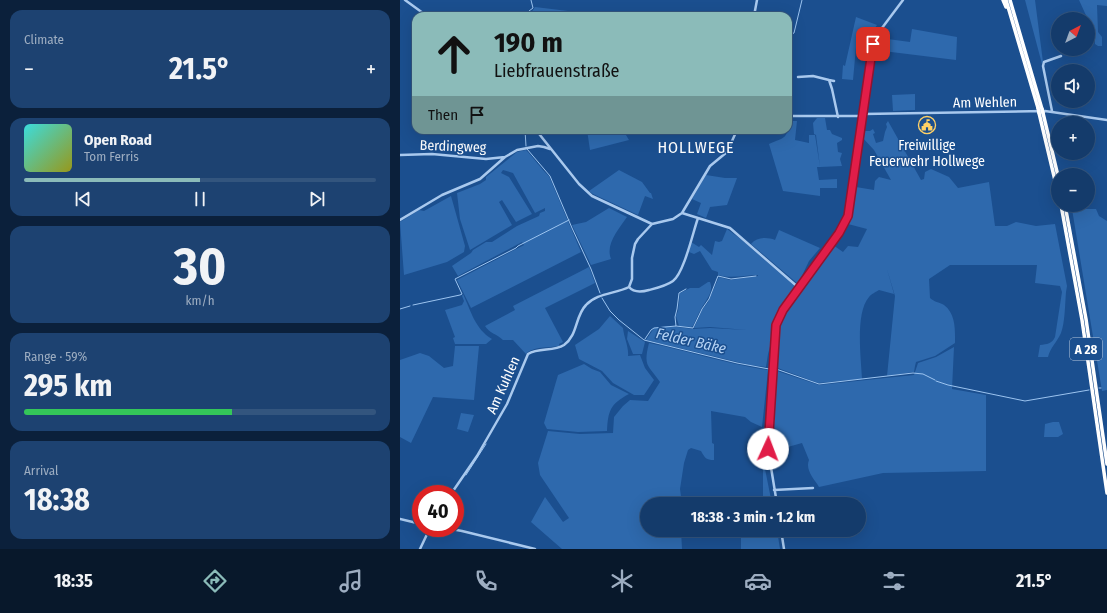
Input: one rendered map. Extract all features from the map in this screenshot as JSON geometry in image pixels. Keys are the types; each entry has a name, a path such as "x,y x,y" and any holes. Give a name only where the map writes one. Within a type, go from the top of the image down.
{"highway":[{"path":"1003,0 1011,21 1014,24"},
{"path":"1006,0 1040,108"},
{"path":"1010,0 1040,108 1053,168"},
{"path":"1041,113 1056,168"},
{"name":"A 28","path":"1061,212 1082,320 1107,493"},
{"name":"A 28","path":"1065,212 1086,319 1107,464"}],"street":[{"path":"405,0 422,12"},
{"path":"754,12 756,0"},
{"path":"775,497 768,449 776,325 781,314 839,233 848,216 874,41 903,0"},
{"path":"1052,111 1043,66 1044,62 1061,56"},
{"path":"798,77 812,76 834,80"},
{"path":"829,80 838,116"},
{"name":"Am Wehlen","path":"792,116 1052,111 1107,120"},
{"path":"539,134 579,184 592,196 652,224"},
{"path":"698,218 680,272 674,281 659,288 644,291 631,290 629,287 632,282 632,258 635,244 638,239 652,224 673,219 684,213 684,210 710,166 727,152 735,134"},
{"path":"541,146 544,145 544,141"},
{"path":"400,220 442,196 480,179 506,157 517,150 541,146 550,149"},
{"name":"Berdingweg","path":"400,155 432,154 486,159 506,157"},
{"path":"684,213 730,228 799,288"},
{"name":"Am Kuhlen","path":"457,485 477,456 507,404 528,354 534,351 562,347 573,335 580,315 587,304 600,296 629,287"},
{"path":"774,490 813,488"},
{"path":"400,519 412,522"},
{"path":"464,531 535,549"},
{"path":"420,549 426,537"},
{"path":"782,537 784,549"}],"shaded area":[{"path":"1025,0 1035,0 1043,62 1042,64"},
{"path":"1079,0 1107,0 1107,6 1097,5 1098,32 1102,37 1102,46 1095,44 1095,12 1084,12"},
{"path":"535,7 569,12 532,12"},
{"path":"856,17 877,25 869,39 857,36 853,80 842,79 843,65 845,66"},
{"path":"912,29 957,37 956,60 875,50 880,38 910,42"},
{"path":"915,94 915,110 893,111 892,95"},
{"path":"817,118 825,118 827,130 830,130 832,134 842,138 842,140 837,143 838,152 842,153 840,159 842,166 820,167 813,123"},
{"path":"792,121 797,121 795,140 809,143 809,135 815,135 820,167 817,167 819,180 837,179 837,188 820,188 820,196 783,191 769,144 784,137 786,134 792,134"},
{"path":"888,121 921,180 924,179 925,172 931,169 949,177 958,188 989,182 995,226 1007,226 1016,222 1036,226 1055,224 1067,286 1064,319 1061,333 1048,357 1038,357 1040,345 1051,342 1055,337 1062,292 1060,286 1035,283 1037,265 950,265 929,279 930,298 944,305 951,313 954,322 955,343 935,356 916,362 914,372 887,376 895,296 887,269 894,294 879,290 874,293 869,297 865,304 862,314 860,324 860,348 862,379 818,383 775,367 778,327 781,318 833,245 843,252 848,246 858,247 867,229 848,224 856,187 874,190 875,181 879,177 891,180 874,150 861,136 862,131 870,131 873,129 876,143 883,141 887,127 886,124"},
{"path":"588,134 625,134 629,140 590,150"},
{"path":"526,150 549,176 581,252 471,308 457,280 524,245 522,242 458,276 452,266 486,242 492,242 517,226 539,216 540,213 545,211 545,208 535,213 513,173 503,170 501,173 509,177 532,214 516,222 502,200 499,202 512,225 470,250 460,219 457,193 480,184 486,180 486,177 517,152"},
{"path":"619,170 642,182 651,193 653,199 645,196 638,215 589,191"},
{"path":"706,175 737,178 727,205 710,207 706,218 697,214 701,203 692,199"},
{"path":"451,196 465,246 464,252 447,262 404,275 400,222 419,210 424,211"},
{"path":"609,208 627,217 611,242 611,259 591,265 572,225 586,222"},
{"path":"1095,209 1099,216 1107,221 1107,390 1102,391 1072,212 1095,212"},
{"path":"727,229 742,240 796,287 777,313 772,324 771,343 766,367 750,365 646,340 654,328 669,326 693,329 710,328 747,330 710,327 694,328 719,277 730,280 758,276 728,277 718,275 718,272 712,270 700,251 694,254 689,252 691,242 699,247 701,245 712,255 715,241 722,241"},
{"path":"779,230 820,248 809,261 798,284 751,244 762,238 775,240"},
{"path":"589,267 595,283 545,308 563,342 559,344 559,346 537,348 526,354 513,340 503,340 485,326 515,310 513,306"},
{"path":"710,282 711,286 710,293 693,326 679,326 676,316 680,293 690,288 699,288"},
{"path":"463,294 477,325 492,339 486,344 455,344 453,338 455,337 445,310 462,305 464,301 462,296"},
{"path":"610,316 623,328 628,349 628,356 640,355 645,368 654,380 644,395 634,395 613,383 602,371 579,359 575,345 599,329"},
{"path":"628,331 645,342 642,354 633,354 627,339"},
{"path":"649,343 768,370 762,427 751,422 745,417 711,411 714,460 707,459 701,451 691,448 688,450 684,463 680,489 681,497 640,497 640,537 681,537 682,549 562,549 531,522 545,497 563,522 569,518 540,475 538,463 548,431 580,434 613,433 614,417 623,406 630,400 648,401 660,382 648,365 646,357"},
{"path":"455,346 479,346 474,400 433,397 411,443 400,437 400,360 420,353 429,356 444,368 453,366"},
{"path":"954,347 952,389 986,395 986,471 883,473 819,487 809,471 809,460 802,443 770,452 777,371 819,385 914,375 918,363 936,357"},
{"path":"584,364 600,372 611,385 629,394 618,401 611,409 608,418 607,431 578,432 547,429 544,423 558,375"},
{"path":"461,413 474,415 468,432 457,429"},
{"path":"1059,422 1063,434 1058,437 1044,437 1045,424"},
{"path":"763,466 765,469 771,497 763,497"},
{"path":"741,537 778,537 780,549 741,549"}],"waterway":[{"name":"Felder Bäke","path":"529,12 533,8 531,0"},
{"path":"792,34 794,33 802,0"},
{"name":"Felder Bäke","path":"525,134 526,146"},
{"name":"Felder Bäke","path":"527,149 550,176 600,293"},
{"path":"413,305 462,294 455,279 569,220"},
{"path":"676,326 693,328 702,309 709,299 718,276 731,279 756,276"},
{"path":"645,339 654,328 676,326 675,317 679,293 686,289"},
{"name":"Felder Bäke","path":"602,298 610,311 644,340 737,363 769,369"},
{"path":"400,309 410,306"},
{"name":"Felder Bäke","path":"776,369 819,384 913,373 923,374 935,380"},
{"name":"Felder Bäke","path":"936,381 948,385 1025,401 1089,390"},
{"path":"466,475 486,444"}],"place":[{"name":"Freiwillige Feuerwehr Hollwege","path":"927,125"}],"district":[{"name":"HOLLWEGE","path":"696,147"}],"route":[{"path":"768,449 775,331 778,317 847,220 850,211 873,44"}]}
